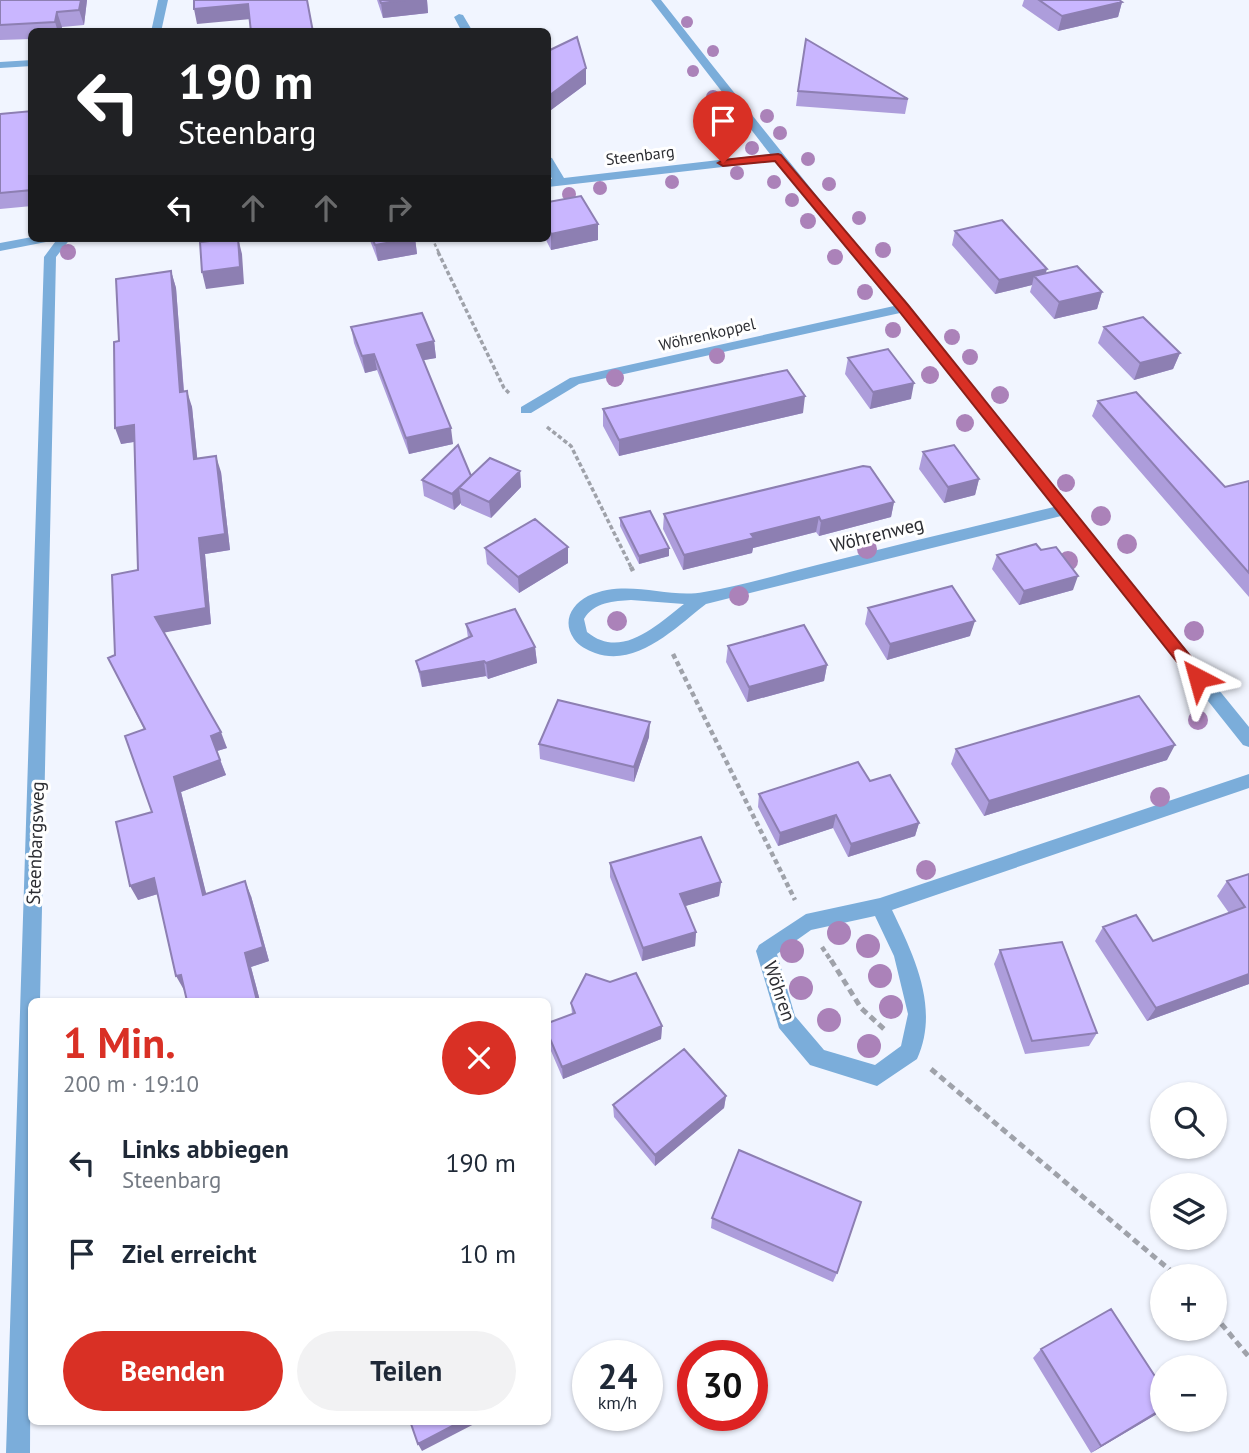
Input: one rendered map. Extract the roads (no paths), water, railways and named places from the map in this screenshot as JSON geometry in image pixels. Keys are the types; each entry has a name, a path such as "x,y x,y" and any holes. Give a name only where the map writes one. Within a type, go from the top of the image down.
{"street":[{"path":"157,28 163,0"},
{"path":"656,0 778,157 903,308 1249,740"},
{"path":"460,17 466,28"},
{"path":"0,65 28,63"},
{"name":"Steenbarg","path":"554,183 778,157"},
{"path":"0,247 28,242"},
{"name":"Steenbargsweg","path":"30,998 50,257 62,242"},
{"name":"Wöhrenkoppel","path":"526,410 575,381 903,308"},
{"name":"Wöhrenweg","path":"701,600 638,644 618,651 591,645 575,628 579,613 594,601 606,597 645,596 701,600 1063,510"},
{"name":"Wöhren","path":"880,906 904,956 918,1014 910,1052 877,1076 817,1058 786,1021 766,951 806,923 880,906 1249,781"},
{"name":"Steenbargsweg","path":"18,1453 28,1079"}]}
